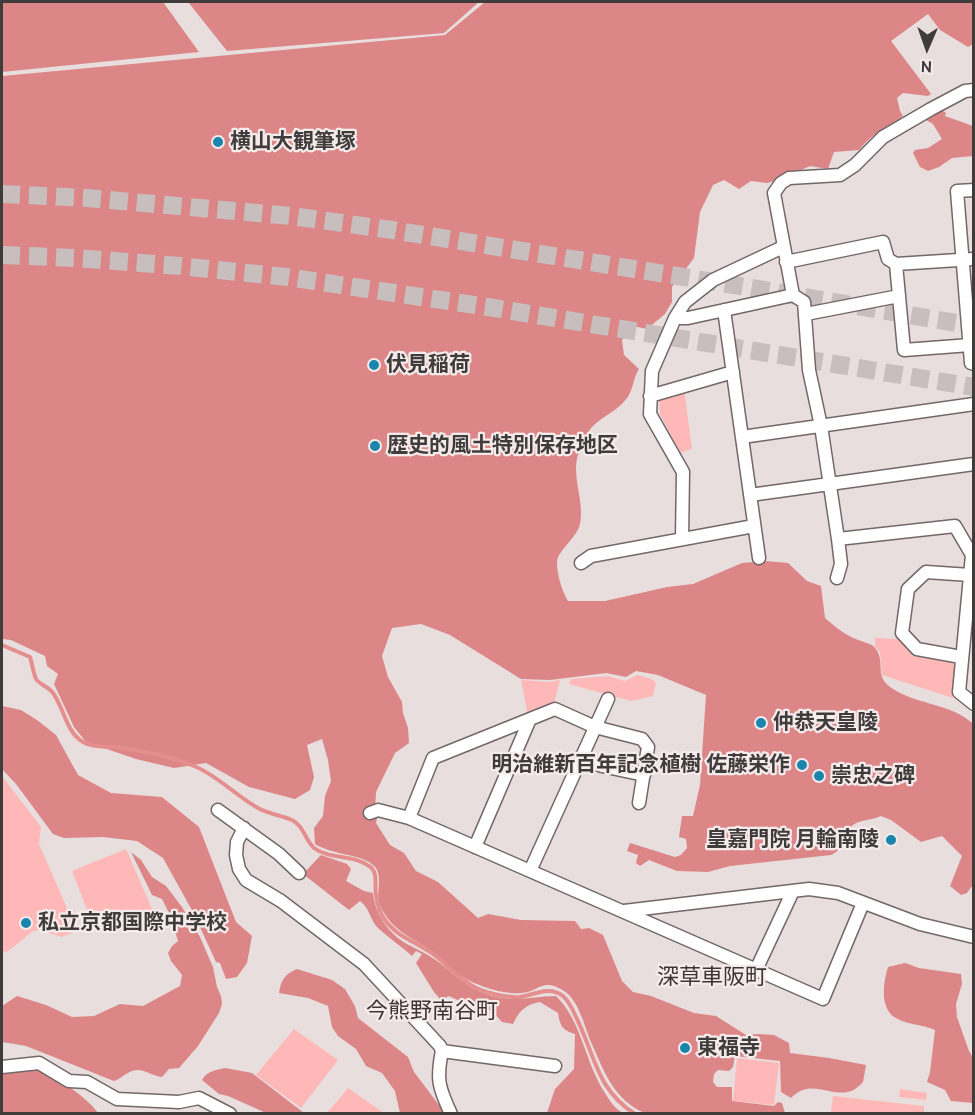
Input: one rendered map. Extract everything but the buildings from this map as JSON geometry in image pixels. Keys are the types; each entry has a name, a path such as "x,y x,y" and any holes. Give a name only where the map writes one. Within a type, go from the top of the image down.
{"street":[{"path":"793,295 774,193 781,183 789,178 840,175 855,165 884,137 965,91 974,90"},
{"path":"974,190 957,191 968,259 971,363 974,364"},
{"path":"786,262 884,242 888,259 896,264 968,259"},
{"path":"682,539 683,472 650,414 652,371 675,318 685,302 713,280 783,247"},
{"path":"896,264 904,350 970,345"},
{"path":"675,318 688,318 793,295 804,302 809,370 821,426 841,564 837,578"},
{"path":"806,314 899,296"},
{"path":"724,310 759,558"},
{"path":"650,396 733,372"},
{"path":"742,437 974,404"},
{"path":"750,495 974,464"},
{"path":"581,563 591,556 754,526"},
{"path":"838,539 955,526 973,555 959,692 974,704"},
{"path":"961,657 917,649 902,633 908,589 926,572 970,575"},
{"path":"530,871 608,699"},
{"path":"409,818 433,758 555,710 595,727 642,739 648,747 639,803"},
{"path":"475,847 530,720"},
{"path":"581,757 602,766 644,775"},
{"path":"218,810 279,854 299,873"},
{"path":"370,813 378,810 409,818 822,999 863,903"},
{"path":"244,828 238,838 236,855 239,868 246,880 281,901 364,964 442,1051 555,1066"},
{"path":"622,912 825,889 920,924 974,937"},
{"path":"756,970 793,891"},
{"path":"442,1051 438,1071 440,1089 451,1113"},
{"path":"2,1067 39,1062 69,1081 87,1082 117,1099 177,1108 199,1098 230,1113"}],"shaded area":[{"path":"2,2 163,2 199,52 2,72"},
{"path":"188,2 479,2 444,33 227,51"},
{"path":"485,2 973,2 973,44 968,47 940,30 928,14 891,41 931,94 928,96 903,93 897,98 903,116 875,135 859,150 834,152 828,169 810,166 767,183 751,181 739,189 724,180 713,185 700,212 694,258 672,287 672,302 665,314 647,329 633,326 622,340 624,355 639,369 627,398 592,427 581,446 576,470 581,506 580,524 560,553 557,562 560,583 568,601 605,601 667,587 693,584 742,563 766,561 788,563 807,581 821,586 825,618 847,635 875,647 879,654 881,675 887,684 903,694 956,712 973,724 974,883 967,893 961,895 950,886 962,856 942,836 921,842 891,820 881,816 853,825 839,849 831,855 730,866 708,872 677,871 649,860 640,866 636,863 638,855 627,851 630,843 675,857 681,855 687,848 686,839 679,837 682,816 693,816 700,785 706,695 658,675 636,671 626,677 606,673 550,680 521,679 450,635 421,624 392,628 382,656 388,677 402,702 409,743 395,753 376,792 375,812 378,813 376,823 390,845 404,853 416,871 438,882 478,918 488,914 521,920 575,921 581,929 589,928 603,935 622,981 633,992 651,996 694,1013 716,1016 746,1035 774,1035 789,1043 790,1053 866,1065 863,1082 853,1090 836,1092 813,1088 798,1092 791,1098 781,1092 780,1061 735,1056 733,1067 729,1071 718,1070 714,1074 713,1082 717,1087 732,1087 732,1101 774,1106 778,1102 782,1103 785,1113 659,1114 640,1111 630,1105 615,1090 600,1062 574,1001 564,991 551,985 514,993 482,986 461,976 433,952 403,933 390,921 380,905 379,879 374,866 363,859 315,844 314,828 323,816 325,796 331,781 322,739 307,745 314,777 310,790 295,799 249,787 206,763 174,768 136,759 86,742 74,727 54,684 58,674 47,666 45,656 11,640 2,639 2,76 445,35"},
{"path":"942,110 946,113 945,116 973,126 973,156 952,158 928,171 920,167 913,153 915,150 928,148 942,139 926,117 934,111"},
{"path":"684,389 692,449 680,453 660,414 659,396"},
{"path":"875,638 898,639 913,656 951,661 955,667 953,698 882,675 880,653 875,646"},
{"path":"637,675 652,679 656,683 653,696 631,701 569,684 571,679 608,676 625,681"},
{"path":"521,680 550,682 560,680 553,708 528,716"},
{"path":"2,706 21,710 56,735 78,775 111,793 162,797 199,827 236,922 252,936 247,963 237,977 226,979 220,963 216,962 194,914 163,858 137,841 103,837 64,838 53,834 2,769"},
{"path":"2,776 41,827 39,844 77,931 61,937 42,930 33,931 7,952 2,951"},
{"path":"126,849 153,911 102,930 94,928 72,871"},
{"path":"131,852 141,860 152,877 166,886 182,907 200,937 213,967 222,1004 219,1013 198,1046 179,1068 169,1069 162,1077 136,1070 114,1081 26,1046 2,1042 2,1006 17,996 46,1005 72,1017 94,1016 120,1004 143,1006 180,986 182,975 168,953 178,941 170,915 162,899 152,895"},
{"path":"321,855 347,864 351,869 346,881 364,891 373,893 380,916 394,935 438,961 467,985 485,994 505,998 556,996 572,1017 598,1081 612,1104 623,1113 547,1113 555,1089 574,1069 575,1034 562,1027 558,1013 540,1002 535,1003 524,1009 513,1024 502,1022 495,1014 482,1006 449,996 441,1000 416,963 422,954 416,951 412,956 383,932 376,926 366,907 360,901 349,910 303,874"},
{"path":"905,963 919,968 961,974 962,984 956,1004 957,1017 973,1058 973,1103 951,1101 945,1090 927,1082 935,1030 902,1021 888,1010 884,988 888,967"},
{"path":"297,969 332,980 345,989 355,1006 358,1018 408,1057 414,1072 445,1113 400,1113 395,1091 382,1073 366,1066 356,1049 338,1036 332,1027 328,1006 308,998 279,993 284,978"},
{"path":"294,1029 338,1060 301,1108 256,1075"},
{"path":"737,1058 779,1063 774,1105 733,1101"},
{"path":"27,1067 39,1069 63,1082 98,1113 2,1113 2,1071"},
{"path":"225,1068 252,1073 304,1113 266,1113 219,1094 202,1080 209,1073"},
{"path":"348,1088 384,1113 327,1113"},
{"path":"900,1089 927,1093 926,1100 899,1097"},
{"path":"833,1096 924,1106 924,1112 934,1113 831,1113"}],"waterway":[{"path":"2,645 30,657 36,679 53,693 69,726 77,738 83,742 95,746 124,748 154,754 194,766 211,775 258,808 296,823 311,845 320,852 363,862 374,872 377,902 383,917 390,926 433,954 473,986 486,992 507,996 520,997 547,991 563,996 573,1010 605,1083 622,1105 635,1114"}],"tunnel":[{"path":"2,194 87,198 291,216 746,287 974,326"},
{"path":"2,255 180,266 287,277 488,307 974,387"}],"place":[{"name":"横山大観筆塚","path":"218,142"},
{"name":"伏見稲荷","path":"374,365"},
{"name":"歴史的風土特別保存地区","path":"375,446"},
{"name":"仲恭天皇陵","path":"761,723"},
{"name":"明治維新百年記念植樹 佐藤栄作","path":"802,765"},
{"name":"崇忠之碑","path":"819,776"},
{"name":"皇嘉門院 月輪南陵","path":"891,840"},
{"name":"私立京都国際中学校","path":"26,923"},
{"name":"東福寺","path":"685,1048"}],"district":[{"name":"深草車阪町","path":"712,978"},
{"name":"今熊野南谷町","path":"432,1012"}]}
